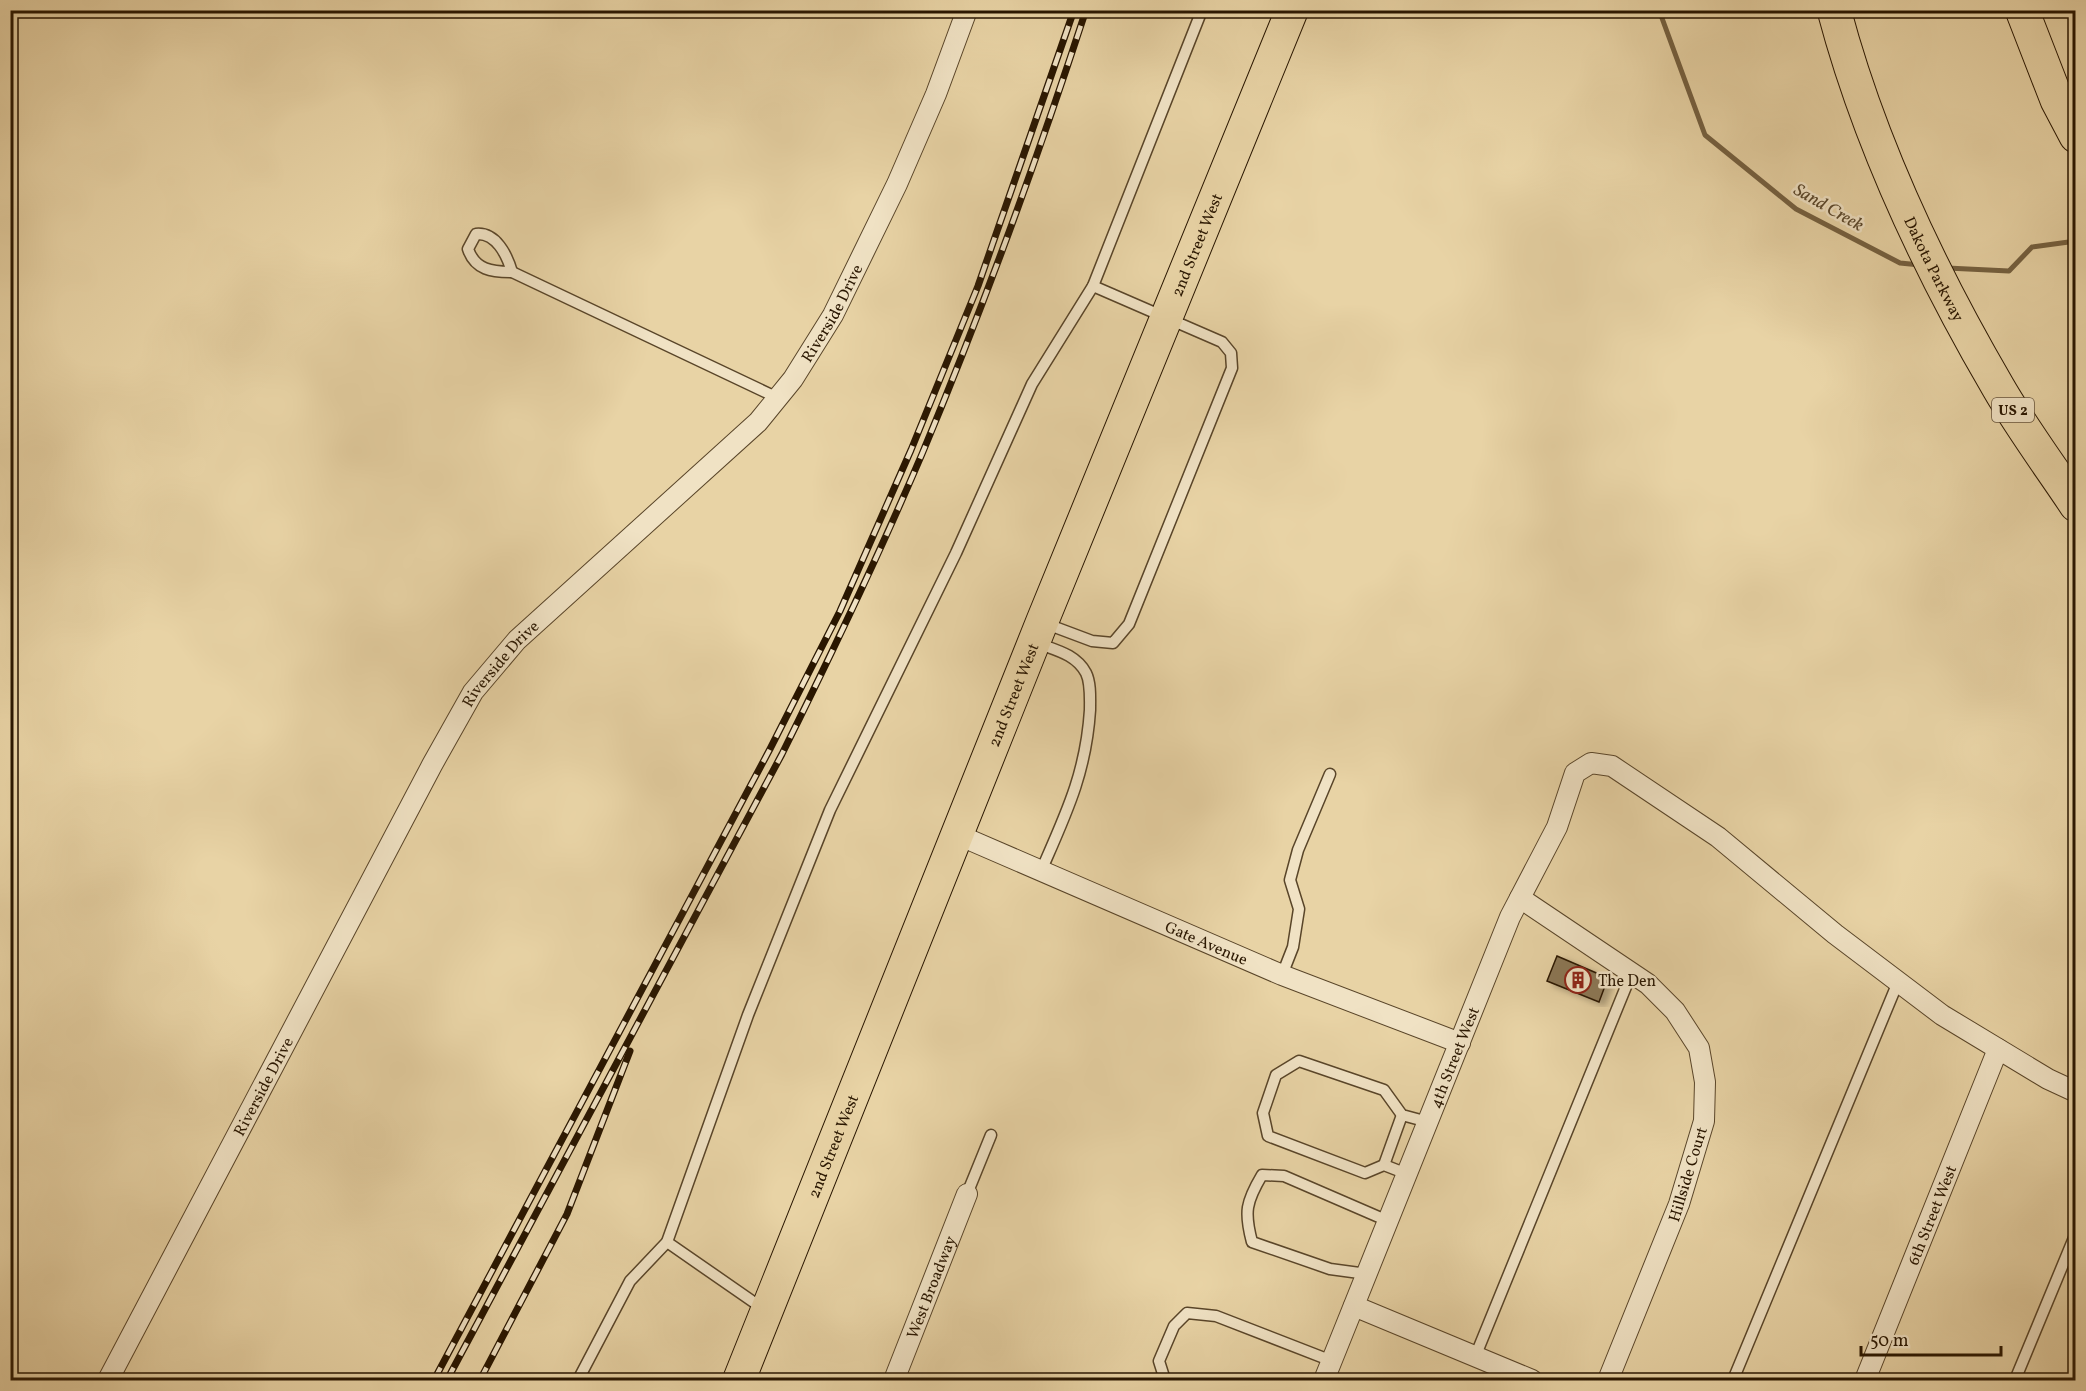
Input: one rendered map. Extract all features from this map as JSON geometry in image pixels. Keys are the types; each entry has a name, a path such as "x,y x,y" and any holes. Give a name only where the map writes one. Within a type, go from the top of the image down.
{"highway":[{"name":"Dakota Parkway","path":"1834,10 1851,74 1911,217 1956,312 1999,389 2076,505"},
{"path":"2022,10 2057,100 2076,136"}],"main road":[{"name":"2nd Street West","path":"739,1380 768,1312 956,834 1292,10"}],"street":[{"name":"Riverside Drive","path":"108,1380 432,765 473,692 518,640 758,422 811,353 846,291 919,135 967,10"},
{"name":"4th Street West","path":"1324,1380 1520,898 1557,826 1575,773 1591,763 1611,766 1718,837 1835,934 1898,982"},
{"name":"Gate Avenue","path":"956,834 1282,975 1460,1043"},
{"name":"Hillside Court","path":"1520,898 1648,984 1675,1011 1700,1048 1705,1082 1704,1121 1679,1204 1608,1380"},
{"path":"1898,982 1942,1015 2076,1092"},
{"name":"6th Street West","path":"1865,1380 1998,1049"},
{"name":"West Broadway","path":"894,1380 968,1194"},
{"path":"1354,1306 1532,1380"}],"lane":[{"path":"578,1380 630,1281 667,1242 748,1015 830,810 956,553 1032,384 1093,286 1202,10"},
{"path":"512,272 778,398"},
{"path":"1038,632 1113,642 1129,624 1232,368 1231,353 1222,342 1167,316 1093,286"},
{"path":"1038,632 1070,655 1087,674 1090,699 1087,748 1070,805 1041,871"},
{"path":"1282,975 1293,947 1299,909 1290,880 1298,850 1330,774"},
{"path":"1474,1357 1632,972"},
{"path":"1733,1380 1898,982"},
{"path":"1407,1174 1383,1165 1365,1173 1268,1136 1263,1113 1276,1075 1299,1061 1384,1090 1402,1115 1428,1122"},
{"path":"1383,1165 1402,1115"},
{"path":"968,1194 990,1135"},
{"path":"1367,1274 1330,1269 1252,1242 1246,1218 1252,1192 1262,1175 1284,1176 1388,1221"},
{"path":"2015,1380 2076,1233"},
{"path":"667,1242 768,1312"},
{"path":"1165,1380 1159,1361 1174,1326 1186,1312 1216,1316 1332,1361"}],"building":[{"name":"The Den","path":"1557,956 1608,978 1599,1002 1547,981"}],"waterway":[{"name":"Sand Creek","path":"1659,10 1705,135 1796,209 1900,263 1920,265"},
{"name":"Sand Creek","path":"1947,268 2009,271 2032,247 2076,241"}],"railway":[{"path":"434,1380 770,749 840,611 911,450 978,286 1074,10"},
{"path":"447,1380 782,754 889,530 988,289 1029,178 1086,10"},
{"path":"480,1380 567,1214 630,1051"}],"place":[{"name":"The Den","path":"1578,980"}]}
